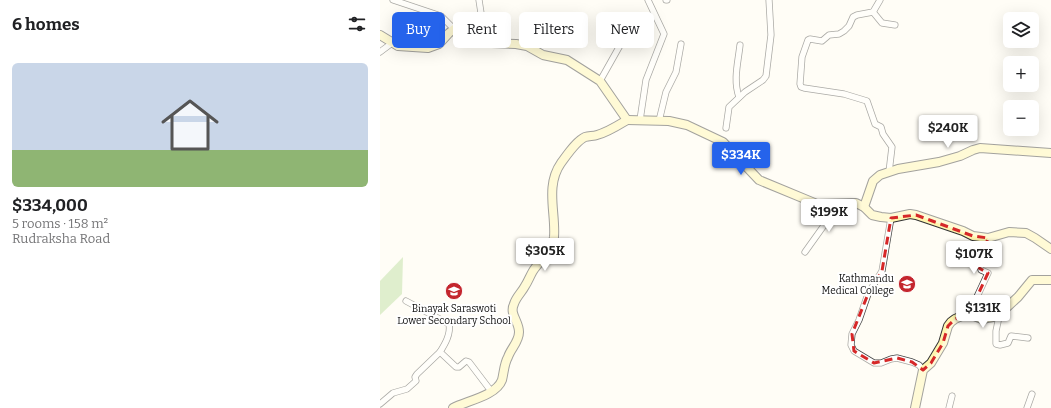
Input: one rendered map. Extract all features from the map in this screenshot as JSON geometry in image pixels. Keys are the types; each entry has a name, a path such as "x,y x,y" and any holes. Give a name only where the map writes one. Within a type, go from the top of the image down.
{"street":[{"path":"393,0 441,16 453,28"},
{"path":"479,0 481,12"},
{"path":"640,120 646,80 664,34 648,0"},
{"path":"726,128 730,107 739,97 763,80 766,76 771,35 769,0"},
{"path":"880,0 873,12 853,17 849,26 839,34 829,35 822,42 810,39 808,40 802,57 800,84 801,87 804,88 844,94 867,101 875,124 881,127 883,134 892,147 889,172"},
{"path":"873,12 882,23 895,26"},
{"path":"445,36 448,32 453,30"},
{"path":"380,35 392,44 380,52"},
{"path":"511,44 527,46 542,55 567,60 600,80 627,120"},
{"path":"659,121 666,92 676,72 681,44"},
{"path":"739,97 735,78 740,46"},
{"path":"600,80 618,48"},
{"path":"453,408 476,400 492,391 501,382 506,360 518,340 519,332 517,321 512,310 514,303 535,268 550,253 554,237 552,188 554,177 560,164 578,142 585,137 596,136 609,131 627,120 669,121 687,124 723,142 759,180 817,204 856,203 864,207 872,215 891,218 910,214 916,215 963,231 973,236 988,238 1008,232 1026,233 1051,249"},
{"path":"864,207 873,181 880,175 898,169 946,160 980,148 1051,153"},
{"path":"805,252 840,203"},
{"path":"891,218 882,271 868,294 852,334 851,345 854,351 874,362 881,363 891,358 897,358 919,365 923,370"},
{"path":"969,314 988,273 981,270 980,265 988,238"},
{"path":"915,408 923,370 931,363 943,343 948,326 955,319 969,314 982,319 987,319 1000,312 1018,297 1032,280 1051,280"},
{"path":"380,404 393,393 407,389 416,381 415,377 417,374 440,352 447,339 449,324 406,301"},
{"path":"1000,312 996,331 996,344 1000,345 1008,343 1011,336 1028,338"},
{"path":"440,352 456,366 459,367 466,361 469,362 492,391"},
{"path":"1027,408 1032,394"},
{"path":"949,408 952,396"}],"highlighted area":[{"path":"916,215 973,236 988,238 979,268 988,273 969,314 955,319 948,326 943,343 931,363 923,370 912,362 897,358 874,363 854,351 852,334 868,294 882,271 891,218"}],"green space":[{"path":"403,257 402,294 380,315 380,281"}],"place":[{"name":"Kathmandu Medical College","path":"907,284"},
{"name":"Binayak Saraswoti Lower Secondary School","path":"454,291"}]}
